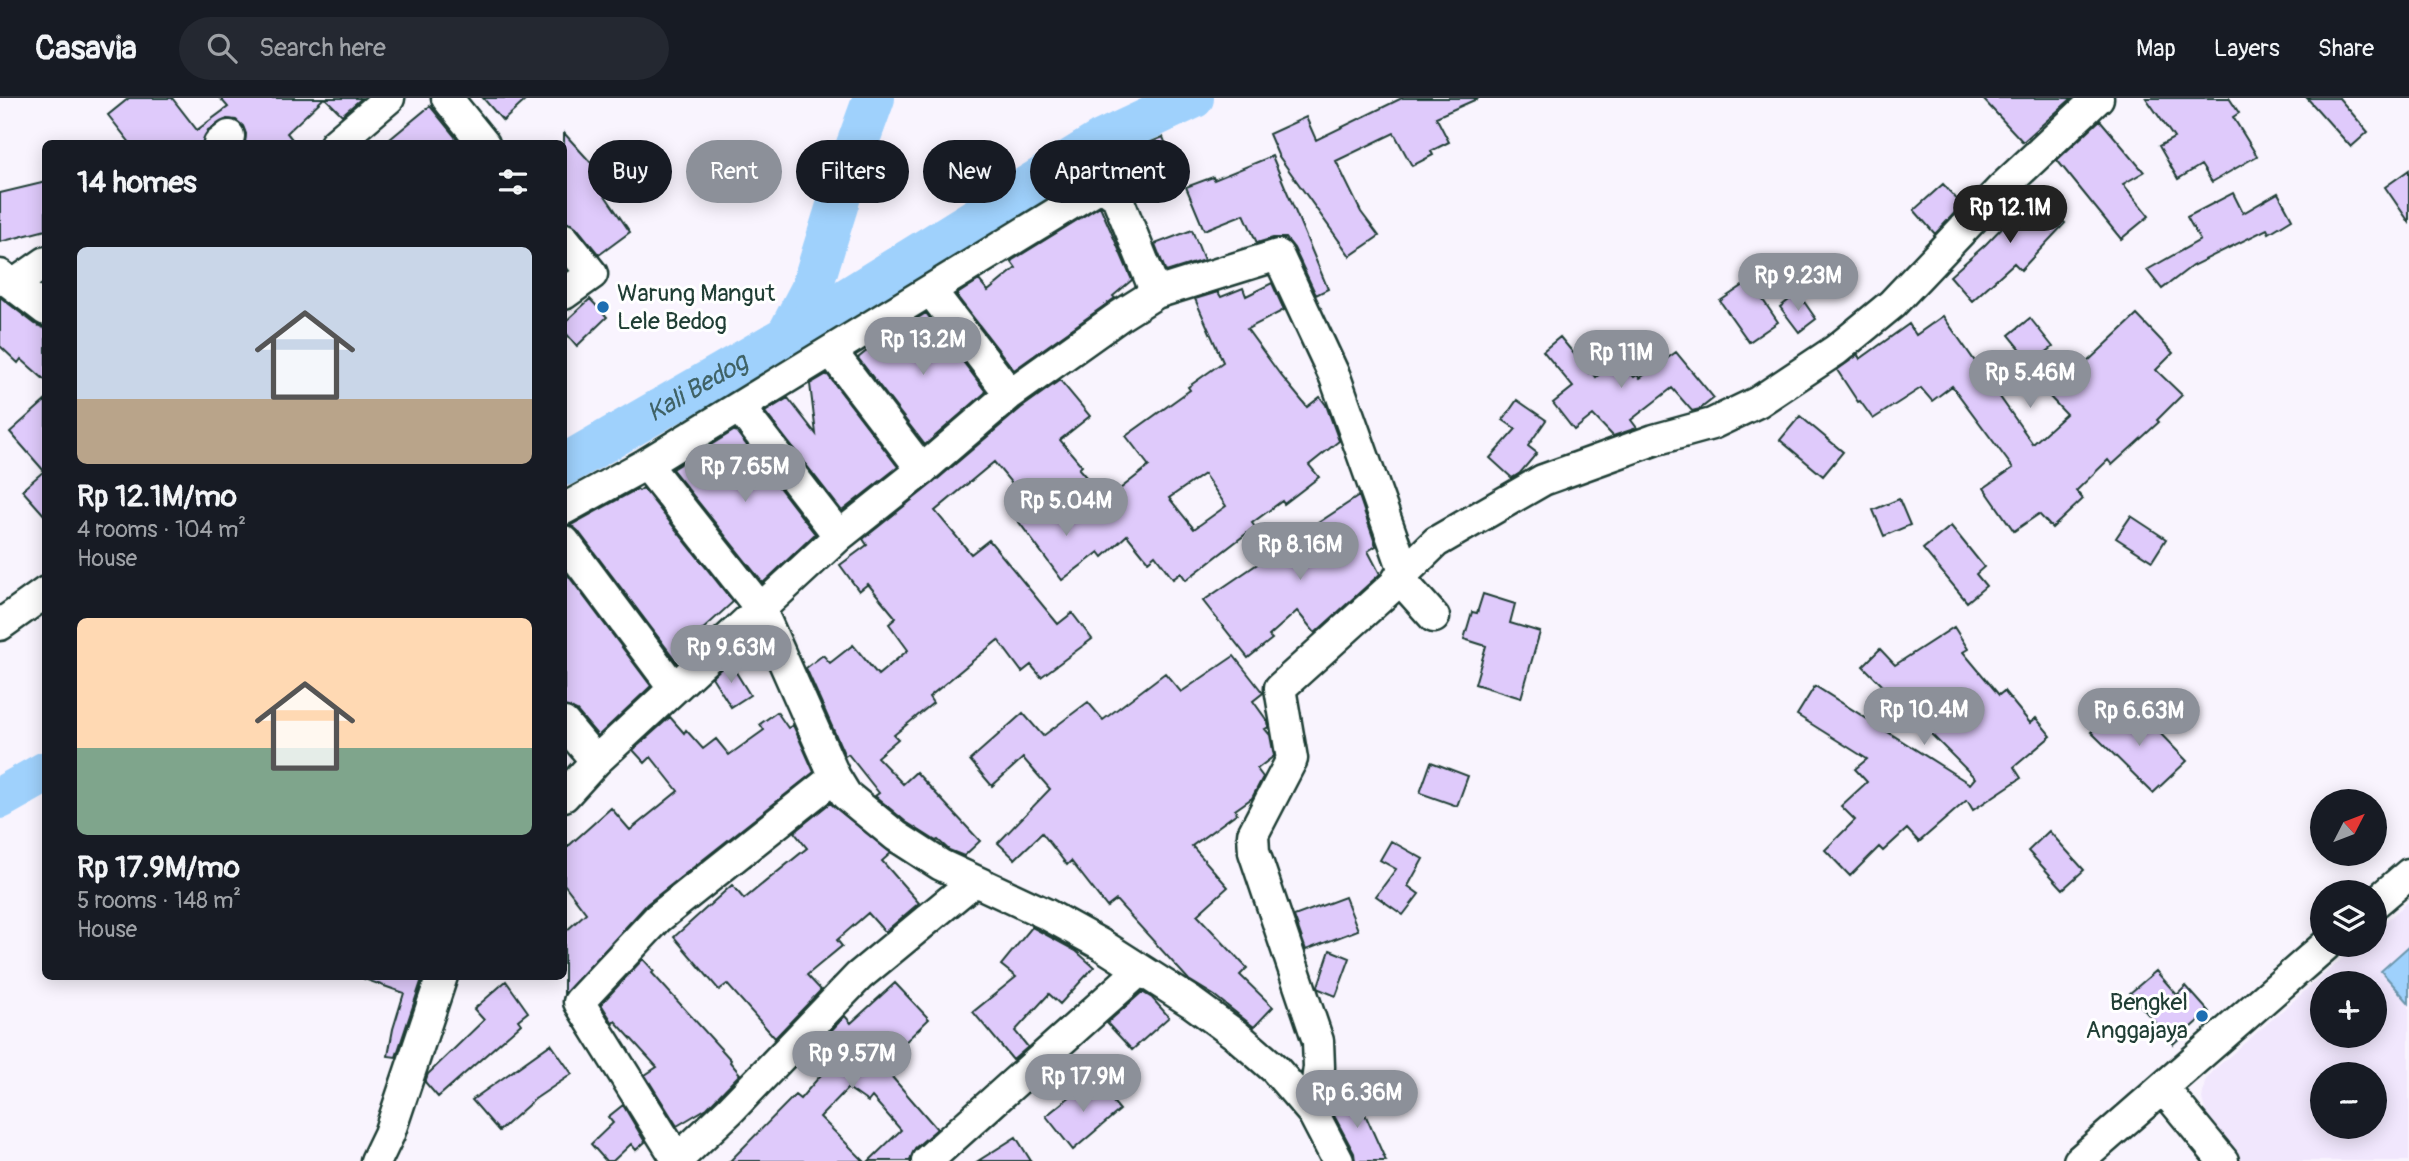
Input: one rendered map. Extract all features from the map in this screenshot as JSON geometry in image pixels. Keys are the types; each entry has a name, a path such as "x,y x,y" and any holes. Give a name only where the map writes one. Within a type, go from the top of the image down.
{"street":[{"path":"340,140 389,98"},
{"path":"447,98 481,140"},
{"path":"1312,1113 1319,1067 1318,1041 1254,852 1253,834 1292,759 1280,688 1394,585 1436,542 1543,480 1654,440 1713,424 1758,402 1836,350 1892,303 2001,189 2098,98"},
{"path":"567,507 646,464 1097,188 1105,188 1117,197 1156,293"},
{"path":"567,243 592,274 567,292"},
{"path":"567,793 596,761 839,536 922,471 1010,394 1156,293 1278,255 1335,377 1402,565 1399,578"},
{"path":"42,264 7,280 42,307"},
{"path":"931,291 1010,394"},
{"path":"831,351 922,471"},
{"path":"739,407 839,536"},
{"path":"646,464 760,608 835,777 846,795 896,836 941,864 1046,914 1191,1002 1236,1035 1275,1069 1312,1113 1338,1161"},
{"path":"567,545 674,688"},
{"path":"1399,578 1434,617"},
{"path":"0,625 42,595"},
{"path":"567,727 596,761"},
{"path":"835,777 658,918 579,1002 676,1160 730,1110 859,976 974,881"},
{"path":"2387,893 2409,874"},
{"path":"2079,1161 2312,957"},
{"path":"927,1161 1140,970"},
{"path":"376,1161 389,1134 441,980"},
{"path":"2163,1088 2223,1161"}],"shaded area":[{"path":"2409,901 2409,1161 2240,1161 2207,1117 2202,1099 2205,1081 2216,1068 2310,987 2310,1048 2387,1048 2387,971 2328,971 2344,957 2387,957 2387,920"}],"water":[{"path":"2409,946 2409,1003 2387,978 2387,971 2381,971"}],"building":[{"path":"129,98 172,98 197,130 228,107 220,98 324,98 287,133 293,140 245,140 243,126 236,120 227,119 208,130 204,140 128,140 108,115"},
{"path":"325,98 362,98 342,115"},
{"path":"483,98 528,98 503,121"},
{"path":"1402,98 1479,98 1436,117 1449,142 1431,151 1433,155 1412,166 1394,133 1336,161 1361,212 1379,236 1350,256 1278,155 1269,134 1306,117 1316,140"},
{"path":"1982,98 2072,98 2023,142"},
{"path":"2146,98 2229,98 2239,113 2233,117 2257,156 2212,182 2201,165 2178,179 2159,146 2174,138"},
{"path":"2307,98 2339,98 2368,132 2351,147"},
{"path":"430,106 458,140 389,140"},
{"path":"2100,120 2144,172 2123,184 2149,216 2121,239 2057,160"},
{"path":"564,133 588,160 588,203 610,203 630,232 599,255 577,228 567,222 567,140 564,140"},
{"path":"1272,156 1328,289 1316,295 1294,248 1286,238 1273,238 1257,243 1244,214 1204,230 1190,197 1190,186 1213,177 1214,180"},
{"path":"2409,170 2409,222 2385,187"},
{"path":"42,183 42,231 0,242 0,193"},
{"path":"1943,184 1962,205 1935,234 1914,210"},
{"path":"2030,188 2065,223 2021,270 2014,263 1972,301 1950,276 2015,214 2009,209"},
{"path":"2233,193 2243,213 2278,193 2292,219 2269,233 2267,229 2192,266 2162,289 2147,270 2200,240 2187,217"},
{"path":"1100,206 1132,280 1113,296 1115,298 1014,370 956,295 979,280 988,291 1016,268 1011,261"},
{"path":"1192,230 1204,260 1166,272 1155,244"},
{"path":"1750,281 1778,322 1749,342 1720,301"},
{"path":"1272,283 1284,310 1247,329 1307,407 1320,397 1326,405 1339,441 1309,465 1319,477 1284,504 1282,501 1252,523 1255,527 1186,580 1181,573 1173,579 1155,555 1148,561 1127,535 1103,557 1099,552 1062,580 1004,502 1018,491 994,462 935,511 971,554 989,540 1058,624 1072,613 1092,639 1041,677 1031,665 1022,672 998,640 929,697 933,703 894,735 898,739 877,757 903,784 916,772 980,841 964,856 949,850 938,840 906,822 875,796 879,793 848,754 845,756 806,668 823,655 830,663 853,645 878,675 908,650 889,624 896,618 868,584 859,591 840,565 867,545 863,539 1021,408 1060,380 1090,416 1060,440 1082,466 1079,469 1106,500 1149,466 1126,436 1190,390 1188,387 1223,362 1195,299 1218,292 1221,297 1243,288 1246,296","holes":["1204,474 1226,506 1194,529 1169,498"]},
{"path":"1798,293 1816,319 1799,332 1780,307"},
{"path":"0,297 42,327 42,377 21,359 18,363 0,346"},
{"path":"590,299 607,317 577,346 567,334 567,320"},
{"path":"926,313 986,392 925,445 858,358"},
{"path":"2137,315 2173,353 2156,370 2182,395 2157,420 2159,422 2112,465 2108,460 2076,491 2083,499 2052,528 2039,514 2014,531 1984,488 2013,468 1952,386 1932,401 1921,388 1873,419 1837,370 1858,355 1860,359 1909,324 1916,335 1943,316 2033,444 2066,414 2050,397"},
{"path":"2030,318 2053,347 2032,363 2009,335"},
{"path":"1560,337 1596,377 1618,358 1634,377 1637,375 1640,378 1676,352 1714,398 1700,409 1692,411 1672,388 1631,420 1637,428 1613,436 1593,415 1574,430 1553,403 1573,387 1543,351"},
{"path":"827,374 898,467 842,511 765,412 788,398 816,434 810,384"},
{"path":"1517,400 1546,420 1528,446 1537,453 1520,473 1512,478 1490,458 1516,429 1503,420"},
{"path":"42,404 42,469 10,432"},
{"path":"1800,416 1843,452 1823,476 1780,440"},
{"path":"735,430 815,534 763,583 672,469"},
{"path":"42,473 42,512 22,490"},
{"path":"643,488 733,602 701,631 705,636 677,662 571,525"},
{"path":"1359,496 1376,546 1368,551 1380,574 1315,633 1297,611 1269,636 1272,639 1248,658 1203,601 1275,552 1284,562 1322,529 1318,523"},
{"path":"1899,499 1910,525 1884,536 1873,510"},
{"path":"2131,516 2166,539 2152,561 2116,538"},
{"path":"1951,526 1984,567 1976,574 1986,586 1967,602 1923,549"},
{"path":"567,574 651,686 598,736 577,711 567,707"},
{"path":"1483,594 1515,604 1510,623 1540,632 1521,698 1475,684 1486,646 1464,639 1472,612 1477,613"},
{"path":"1954,627 1968,649 1963,652 1999,695 2004,691 2030,723 2036,718 2051,736 2014,767 2021,778 1973,810 1967,800 1919,842 1907,829 1883,851 1879,847 1850,876 1825,850 1855,820 1841,806 1867,782 1855,769 1867,759 1797,715 1815,686 1970,784 1975,778 1863,666 1880,649 1895,665"},
{"path":"1234,656 1263,693 1253,701 1268,722 1269,727 1265,729 1270,735 1274,756 1257,769 1263,777 1252,798 1235,810 1237,813 1192,846 1228,887 1197,915 1247,968 1240,975 1273,1007 1254,1027 1215,996 1189,980 1116,900 1107,907 1071,861 1067,865 1042,833 1015,859 998,843 1050,789 1023,758 992,786 970,760 1023,713 1043,736 1088,702 1103,720 1165,673 1181,692"},
{"path":"729,661 750,695 731,707 712,677"},
{"path":"2123,702 2152,732 2156,729 2187,761 2153,793 2091,732"},
{"path":"777,712 788,728 793,725 814,772 647,904 564,995 564,980 567,980 567,930 586,913 567,888 567,847 611,808 630,830 678,791 651,757 645,763 633,750 670,717 703,749 716,739 729,755 764,730 760,724"},
{"path":"1431,762 1468,776 1457,806 1420,793"},
{"path":"830,803 891,853 882,861 919,903 885,932 868,913 837,940 842,946 807,975 821,990 775,1038 727,984 719,990 674,937 732,885 744,899 807,848 794,832"},
{"path":"2049,831 2084,870 2063,889 2028,851"},
{"path":"1391,841 1423,859 1408,886 1419,894 1403,915 1376,896 1396,869 1380,860"},
{"path":"1345,897 1358,930 1306,950 1294,916"},
{"path":"1032,927 1076,951 1094,967 1060,1004 1049,994 1015,1031 1028,1047 1013,1060 973,1012 1016,977 1001,965"},
{"path":"1330,950 1350,958 1336,996 1319,989 1318,986"},
{"path":"643,959 654,971 652,973 731,1060 740,1074 707,1108 677,1126 645,1075 657,1067 615,1021 613,1023 601,1004"},
{"path":"2156,971 2177,995 2186,986 2209,1012 2173,1044 2130,993"},
{"path":"367,980 422,980 396,1057 388,1056 393,1029 404,993"},
{"path":"506,981 528,1012 518,1020 521,1024 438,1097 425,1082 428,1074 484,1020 474,1009"},
{"path":"895,983 929,1019 895,1052 906,1063 892,1077 937,1129 915,1148 910,1161 869,1161 901,1130 872,1097 868,1102 848,1088 820,1117 864,1161 730,1161 795,1095 800,1099 821,1075 840,1048 826,1036 845,1016 851,1023"},
{"path":"1142,992 1152,998 1169,1017 1132,1050 1107,1023"},
{"path":"551,1044 572,1074 535,1099 499,1131 472,1100"},
{"path":"1093,1078 1120,1110 1073,1150 1046,1116"},
{"path":"1356,1094 1386,1161 1355,1161 1354,1153 1331,1110 1332,1105"},
{"path":"623,1105 645,1142 636,1150 631,1144 613,1161 606,1161 591,1144 613,1123 608,1117"},
{"path":"1016,1137 1031,1161 978,1161"}],"waterway":[{"path":"787,336 811,290 849,167 874,98"},
{"name":"Kali Bedog","path":"567,463 787,336 1101,141 1193,98"},
{"name":"Kali Bedog","path":"0,798 42,774"}],"place":[{"name":"Warung Mangut Lele Bedog","path":"603,307"},
{"name":"Bengkel Anggajaya","path":"2202,1016"}]}
